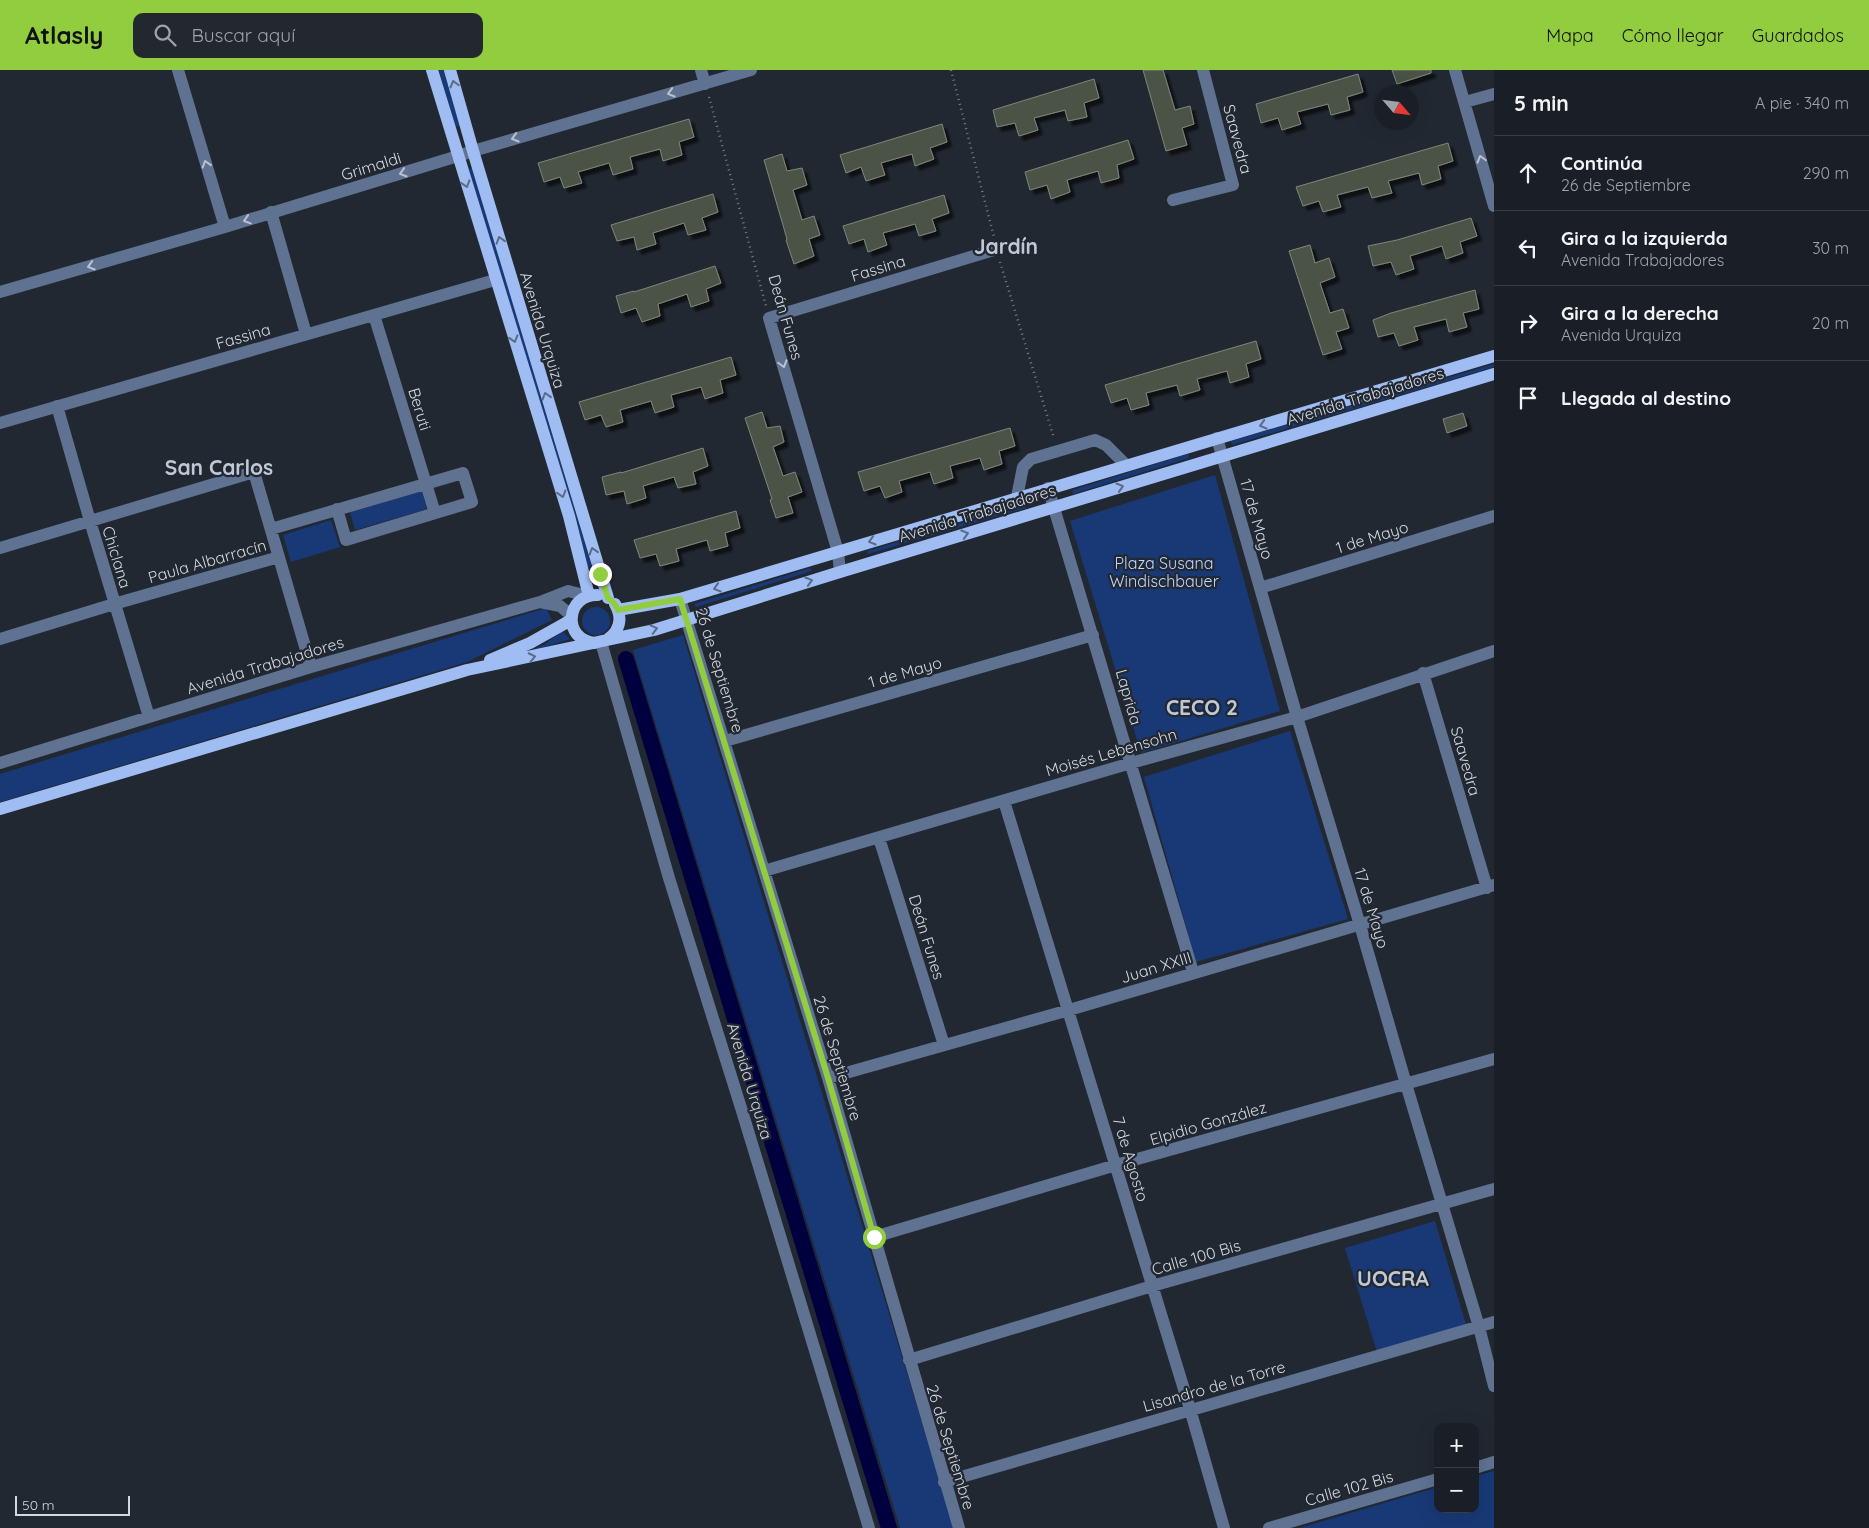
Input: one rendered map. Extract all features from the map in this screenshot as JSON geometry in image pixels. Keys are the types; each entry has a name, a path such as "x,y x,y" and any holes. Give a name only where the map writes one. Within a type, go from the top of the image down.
{"main road":[{"name":"Avenida Urquiza","path":"432,70 569,516 589,596"},
{"name":"Avenida Urquiza","path":"450,70 608,598"},
{"name":"Avenida Trabajadores","path":"618,610 680,599 1494,356"},
{"name":"Avenida Trabajadores","path":"0,809 467,670 654,630 1494,374"},
{"path":"595,595 608,598 618,610 620,624 612,637 602,642 583,640 577,634 572,618 576,604 589,596 595,595"},
{"name":"Avenida Trabajadores","path":"467,670 530,643 572,618"}],"street":[{"path":"178,70 225,227"},
{"path":"701,70 705,84"},
{"name":"Grimaldi","path":"0,292 751,70"},
{"name":"Saavedra","path":"1173,200 1233,184 1202,70"},
{"path":"1455,70 1494,206"},
{"path":"1465,102 1494,94"},
{"path":"271,212 306,334"},
{"name":"Fassina","path":"769,318 997,249"},
{"name":"Fassina","path":"0,423 496,280"},
{"name":"Beruti","path":"374,316 435,513"},
{"name":"Deán Funes","path":"769,318 838,552 840,572"},
{"name":"Chiclana","path":"57,406 114,604 149,717"},
{"name":"17 de Mayo","path":"1217,438 1494,1386"},
{"path":"1018,498 1023,467 1031,459 1095,440 1106,445 1126,465"},
{"path":"0,548 254,472 311,667"},
{"name":"Paula Albarracín","path":"271,529 337,509 463,473 472,502 346,540 337,509"},
{"name":"Laprida","path":"1048,488 1193,972"},
{"name":"1 de Mayo","path":"1260,588 1494,516"},
{"name":"Paula Albarracín","path":"0,639 279,557"},
{"name":"Avenida Trabajadores","path":"0,764 311,667 540,602 568,591 589,596"},
{"name":"26 de Septiembre","path":"680,599 828,1078 944,1482 959,1528"},
{"path":"540,602 560,606 572,618"},
{"name":"1 de Mayo","path":"725,741 1093,634"},
{"name":"Avenida Urquiza","path":"602,642 669,878 869,1528"},
{"name":"Moisés Lebensohn","path":"764,871 1297,716 1494,651"},
{"name":"Saavedra","path":"1424,673 1490,886"},
{"name":"7 de Agosto","path":"1004,801 1190,1409 1224,1528"},
{"name":"Deán Funes","path":"879,838 944,1045"},
{"name":"Juan XXIII","path":"828,1078 1069,1010 1490,886"},
{"name":"Elpidio González","path":"874,1237 1116,1165 1494,1059"},
{"name":"Calle 100 Bis","path":"909,1360 1152,1286 1494,1188"},
{"name":"Lisandro de la Torre","path":"944,1482 1494,1322"},
{"path":"1479,1467 1494,1462"},
{"name":"Calle 102 Bis","path":"1269,1528 1434,1480"}],"path":[{"name":"Deán Funes","path":"705,84 769,318"}],"green space":[{"path":"439,70 444,70 460,126 455,127"},
{"path":"473,168 592,567 588,568 469,169"},
{"path":"1494,364 1494,367 1232,445 1231,441"},
{"path":"1188,454 1189,458 1073,494 1072,490"},
{"name":"Plaza Susana Windischbauer","path":"1215,475 1280,711 1141,753 1070,521"},
{"path":"422,491 427,509 355,530 350,512"},
{"path":"1025,504 1026,508 868,554 867,551"},
{"path":"331,520 340,547 291,562 283,535"},
{"path":"810,568 812,571 696,607 694,604"},
{"path":"596,607 606,611 610,621 606,631 596,635 586,631 582,621 586,611"},
{"path":"546,608 552,620 467,662 0,802 0,774"},
{"path":"562,631 570,639 528,652 545,644"},
{"path":"683,635 954,1528 900,1528 633,650"},
{"path":"1290,731 1348,919 1196,962 1144,777"},
{"path":"1435,1221 1467,1328 1378,1355 1345,1248"},
{"path":"1494,1471 1494,1528 1300,1528 1434,1488 1434,1513 1479,1513 1479,1475"}],"building":[{"path":"1143,70 1163,70 1175,110 1190,106 1194,124 1182,128 1187,145 1166,151"},
{"path":"1392,70 1431,70 1431,73 1397,84"},
{"path":"1358,74 1363,92 1347,97 1350,110 1331,115 1328,104 1297,112 1301,124 1282,130 1278,118 1261,123 1256,104"},
{"path":"1094,79 1099,98 1084,103 1087,117 1068,121 1065,110 1034,118 1038,130 1019,136 1015,123 997,127 993,110"},
{"path":"689,119 694,137 679,142 682,155 663,161 660,149 630,157 633,169 613,175 609,163 578,172 582,183 564,188 560,177 544,182 538,163"},
{"path":"942,124 947,142 930,148 934,159 915,166 912,154 881,163 885,175 866,181 861,167 846,173 840,155"},
{"path":"1128,140 1134,159 1117,165 1119,178 1101,183 1098,171 1067,180 1070,192 1051,199 1047,185 1030,190 1025,172"},
{"path":"1448,143 1453,161 1438,166 1441,179 1422,185 1419,173 1388,181 1392,193 1372,198 1368,187 1337,195 1341,207 1323,212 1319,201 1303,206 1296,187"},
{"path":"782,154 787,171 802,168 807,185 793,190 802,220 814,216 820,235 809,239 814,256 794,264 764,160"},
{"path":"713,194 718,212 702,218 706,230 688,235 684,223 653,233 656,244 637,250 634,237 617,241 611,225"},
{"path":"944,195 949,213 932,219 936,231 919,236 915,224 883,233 887,245 868,252 864,239 849,244 843,226"},
{"path":"1471,218 1477,236 1460,242 1463,253 1446,259 1442,246 1410,256 1414,269 1396,275 1391,262 1373,266 1368,246 1397,240"},
{"path":"1310,245 1315,263 1329,258 1335,277 1320,283 1330,313 1343,309 1349,328 1336,332 1342,349 1323,355 1289,251"},
{"path":"715,266 721,283 706,289 709,301 691,307 687,294 658,304 660,316 642,322 636,308 621,313 616,296"},
{"path":"1475,290 1479,309 1463,313 1467,327 1449,332 1446,319 1414,327 1418,340 1399,346 1394,333 1378,337 1373,320 1391,313"},
{"path":"1256,341 1261,359 1246,364 1249,377 1230,383 1227,371 1197,379 1200,390 1180,396 1177,385 1146,393 1149,405 1131,410 1127,398 1111,403 1105,385"},
{"path":"731,357 736,375 720,380 723,393 705,399 701,387 671,395 674,407 655,413 651,401 620,410 623,422 606,427 601,415 585,420 579,402"},
{"path":"762,412 767,428 780,426 784,442 773,447 783,476 795,472 802,492 788,497 793,513 776,518 770,500 772,499 745,418"},
{"path":"1463,413 1467,426 1447,433 1443,419"},
{"path":"1010,428 1015,446 999,451 1002,464 984,470 980,458 950,466 953,478 934,484 930,472 899,481 902,492 885,498 880,486 864,491 858,472"},
{"path":"703,448 708,466 693,472 696,484 678,488 674,477 643,486 646,498 627,504 624,491 606,495 602,477"},
{"path":"736,511 740,528 725,533 728,546 710,551 707,540 676,549 679,561 660,566 656,554 640,558 634,540"}],"waterway":[{"path":"626,659 889,1528"}],"district":[{"name":"Jardín","path":"1006,246"},
{"name":"San Carlos","path":"219,467"},
{"name":"CECO 2","path":"1202,707"},
{"name":"UOCRA","path":"1393,1278"}],"route":[{"path":"600,574 608,598 618,610 680,599 828,1078 874,1237"}]}
